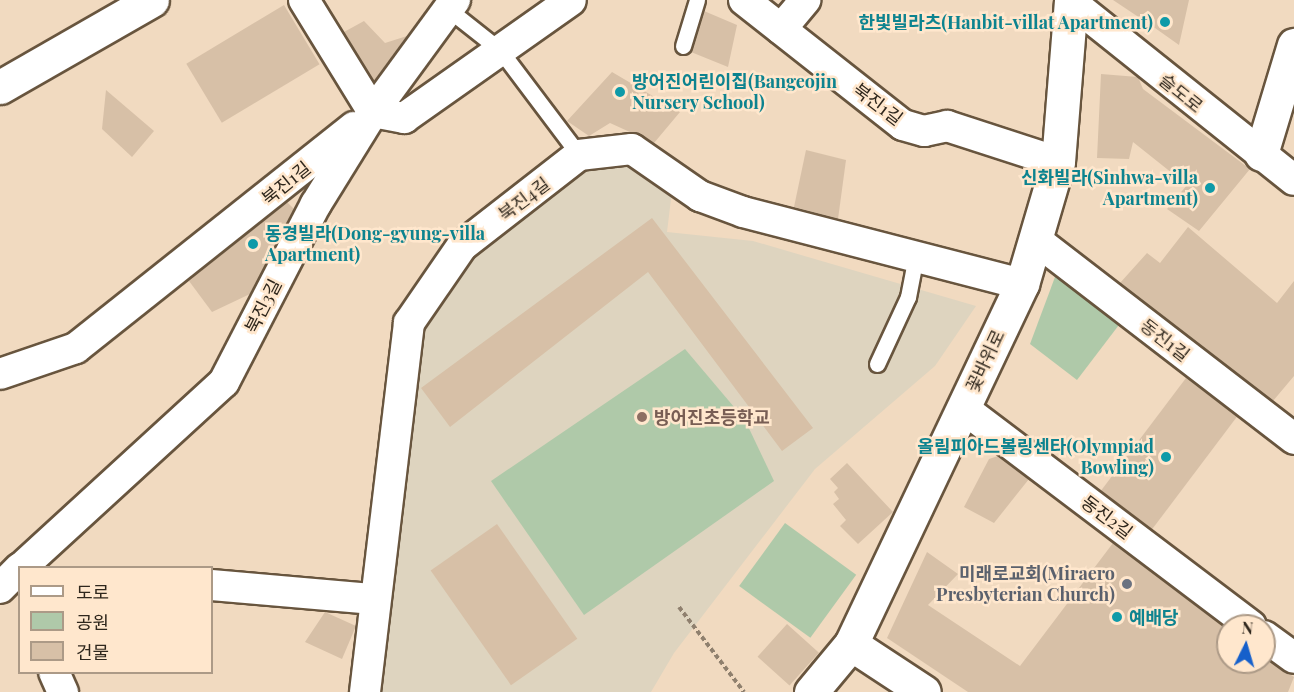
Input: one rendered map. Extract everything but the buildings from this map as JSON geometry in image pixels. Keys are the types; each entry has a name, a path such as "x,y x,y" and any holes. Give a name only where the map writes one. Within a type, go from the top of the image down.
{"street":[{"path":"0,87 152,0"},
{"path":"304,0 373,112 404,118 571,0"},
{"name":"북진1길","path":"744,0 903,125 924,131 947,126 1058,162"},
{"path":"781,29 805,0"},
{"name":"슬도로","path":"1071,1 1294,180"},
{"name":"꽃바위로","path":"811,692 851,644 1022,284 1058,162 1071,1"},
{"name":"북진3길","path":"22,566 224,382 316,204 373,112 452,5"},
{"path":"1261,154 1294,45"},
{"name":"북진1길","path":"0,374 76,348 373,112"},
{"path":"579,154 632,149 700,196 1022,284"},
{"name":"북진4길","path":"365,692 373,599 409,323 462,246 579,154"},
{"name":"동진1길","path":"1036,240 1294,439"},
{"name":"동진2길","path":"963,408 1235,614"},
{"name":"북진3길","path":"0,588 18,570"},
{"path":"213,585 373,599"},
{"path":"851,644 924,692"},
{"path":"1276,645 1294,658"},
{"path":"55,674 63,692"}],"lane":[{"path":"684,46 697,0"},
{"path":"452,5 500,50 579,154"},
{"path":"877,364 908,297 916,256"}],"path":[{"path":"679,607 744,692"}],"shaded area":[{"name":"방어진초등학교","path":"625,153 672,191 667,232 753,241 976,306 935,366 815,469 674,653 651,692 379,692 420,325 482,242 604,158"}],"green space":[{"path":"1058,269 1125,317 1077,380 1030,344"},
{"path":"685,349 745,420 774,481 584,615 491,481"},
{"path":"785,523 856,575 810,638 739,586"}],"place":[{"name":"한빛빌라츠(Hanbit-villat Apartment)","path":"1165,22"},
{"name":"방어진어린이집(Bangeojin Nursery School)","path":"620,92"},
{"name":"신화빌라(Sinhwa-villa Apartment)","path":"1210,188"},
{"name":"동경빌라(Dong-gyung-villa Apartment)","path":"253,244"},
{"name":"방어진초등학교","path":"642,417"},
{"name":"올림피아드볼링센타(Olympiad Bowling)","path":"1166,457"},
{"name":"미래로교회(Miraero Presbyterian Church)","path":"1127,584"},
{"name":"예배당","path":"1117,617"}]}
